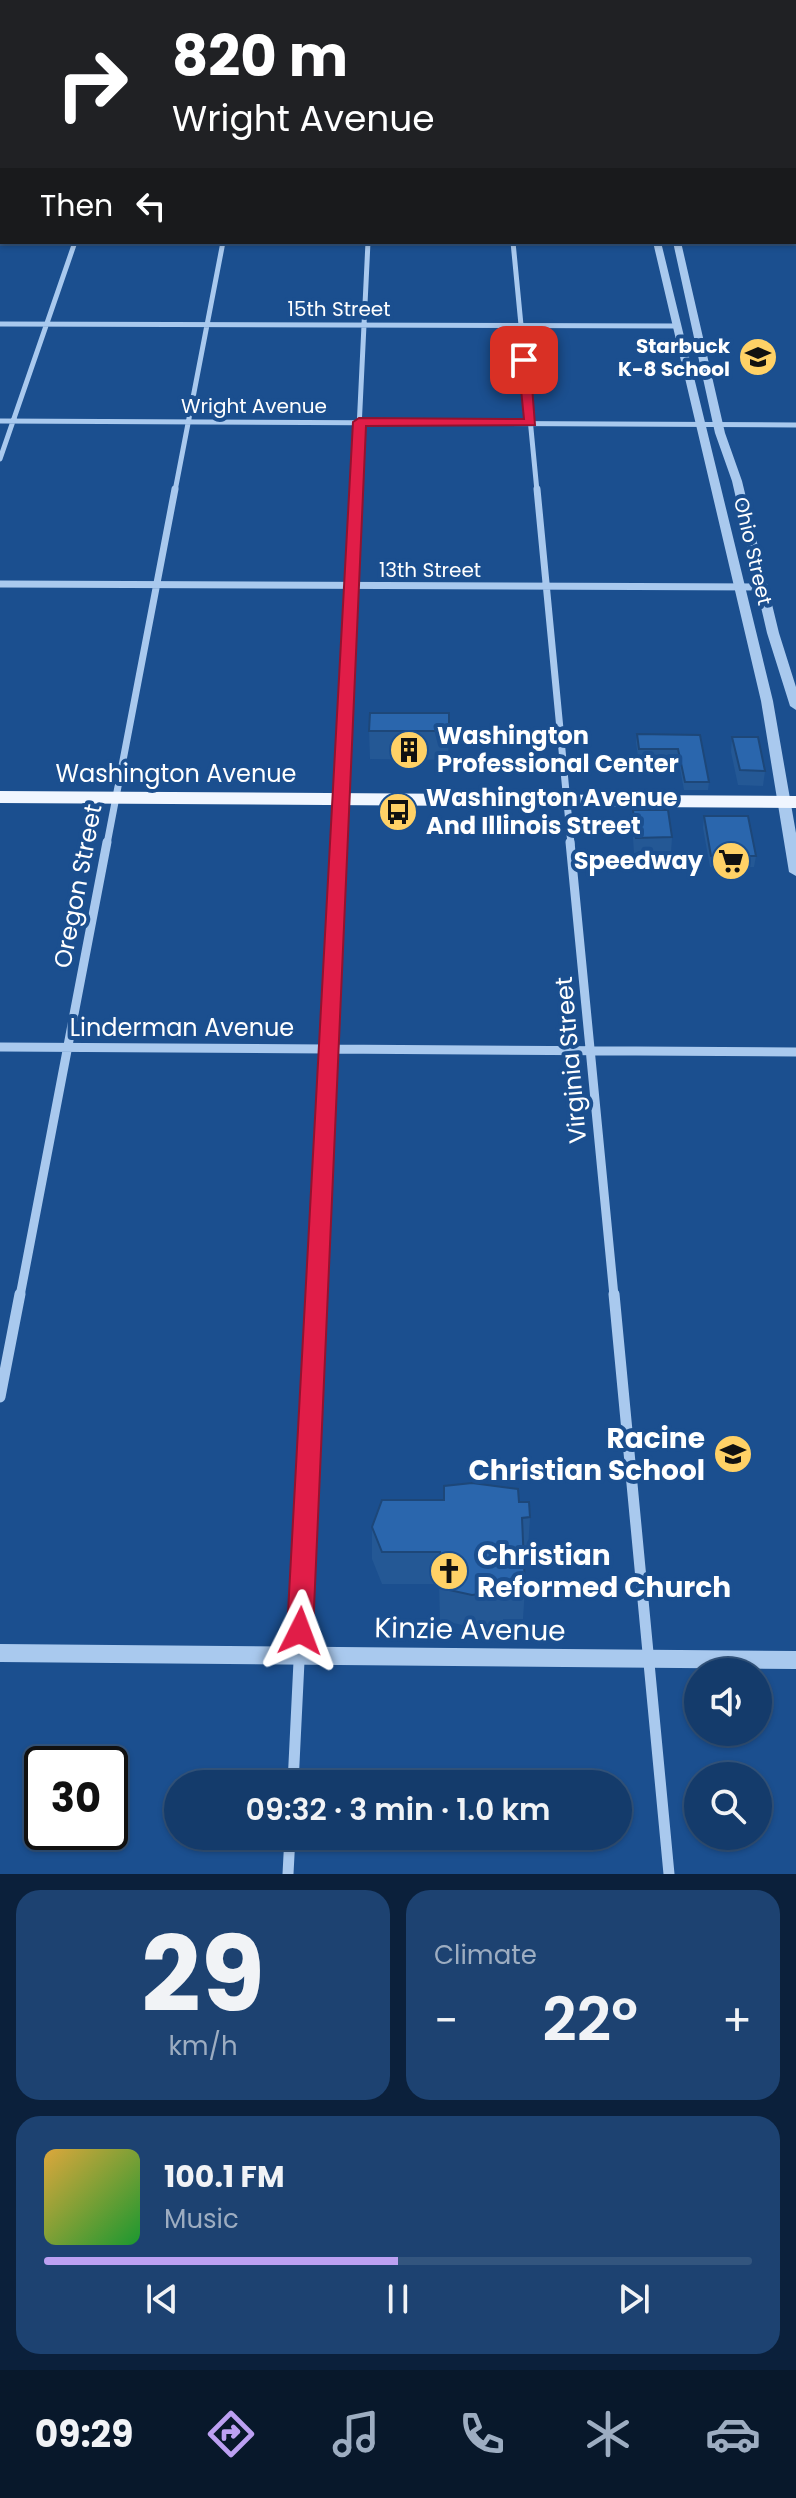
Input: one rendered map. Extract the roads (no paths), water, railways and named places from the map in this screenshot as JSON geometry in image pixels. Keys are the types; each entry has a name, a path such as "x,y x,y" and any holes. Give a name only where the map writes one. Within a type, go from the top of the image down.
{"main road":[{"name":"Washington Avenue","path":"0,797 792,804"}],"street":[{"path":"0,459 74,244"},
{"name":"Oregon Street","path":"0,1397 223,244"},
{"path":"294,1770 368,244"},
{"name":"Virginia Street","path":"513,244 669,1874"},
{"name":"Ohio Street","path":"658,244 792,804 796,872"},
{"name":"Ohio Street","path":"677,244 719,424 773,633 796,706"},
{"name":"15th Street","path":"0,324 678,326"},
{"path":"687,367 709,371"},
{"name":"Wright Avenue","path":"0,421 796,425"},
{"name":"13th Street","path":"0,584 763,587"},
{"name":"Linderman Avenue","path":"0,1047 796,1052"},
{"name":"Kinzie Avenue","path":"0,1653 796,1660"},
{"path":"288,1874 289,1850"}],"place":[{"name":"Starbuck K-8 School","path":"758,357"},
{"name":"Washington Professional Center","path":"409,750"},
{"name":"Washington Avenue And Illinois Street","path":"398,812"},
{"name":"Speedway","path":"731,861"},
{"name":"Racine Christian School","path":"733,1454"},
{"name":"Christian Reformed Church","path":"449,1571"}]}
